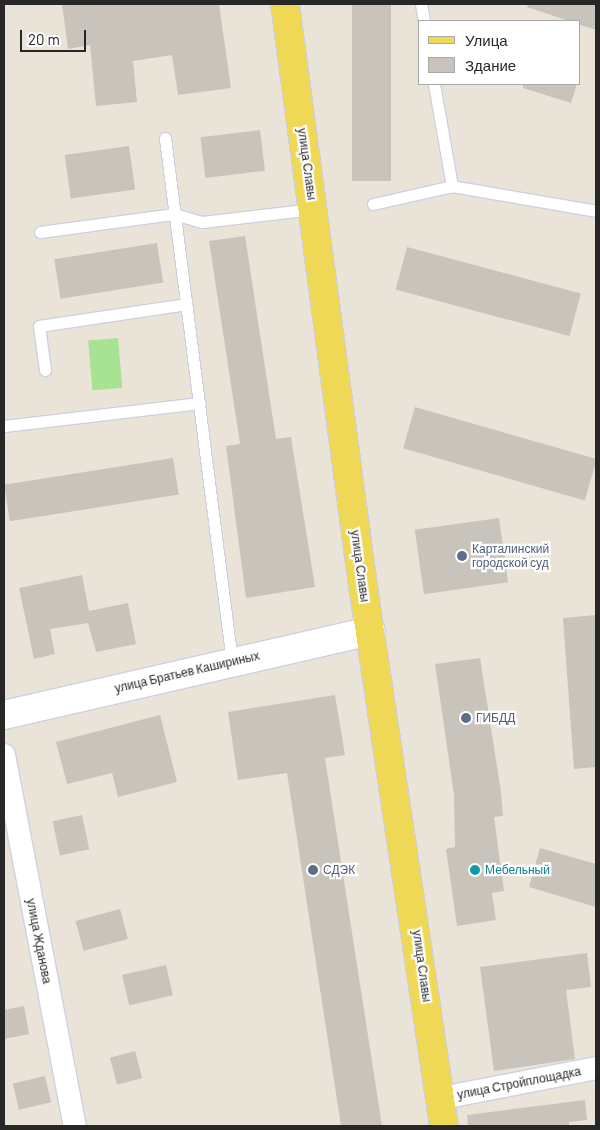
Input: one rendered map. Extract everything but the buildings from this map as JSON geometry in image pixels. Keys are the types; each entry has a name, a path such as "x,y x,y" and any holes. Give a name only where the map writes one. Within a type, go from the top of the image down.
{"main road":[{"name":"улица Славы","path":"285,4 371,631 442,1098 444,1126"},
{"name":"улица Братьев Кашириных","path":"4,715 371,631"}],"street":[{"name":"улица Жданова","path":"4,755 75,1126"},
{"name":"улица Стройплощадка","path":"442,1098 596,1068"}],"lane":[{"path":"421,4 424,20"},
{"path":"434,85 452,186"},
{"path":"164,138 200,403 232,662"},
{"path":"373,204 452,186 596,211"},
{"path":"40,232 174,214 202,222 313,209"},
{"path":"45,370 39,326 186,304"},
{"path":"4,426 200,403"}],"green space":[{"path":"118,338 122,388 92,390 88,341"}],"place":[{"name":"Карталинский городской суд","path":"462,556"},
{"name":"ГИБДД","path":"466,718"},
{"name":"СДЭК","path":"313,870"},
{"name":"Мебельный","path":"475,870"}]}
